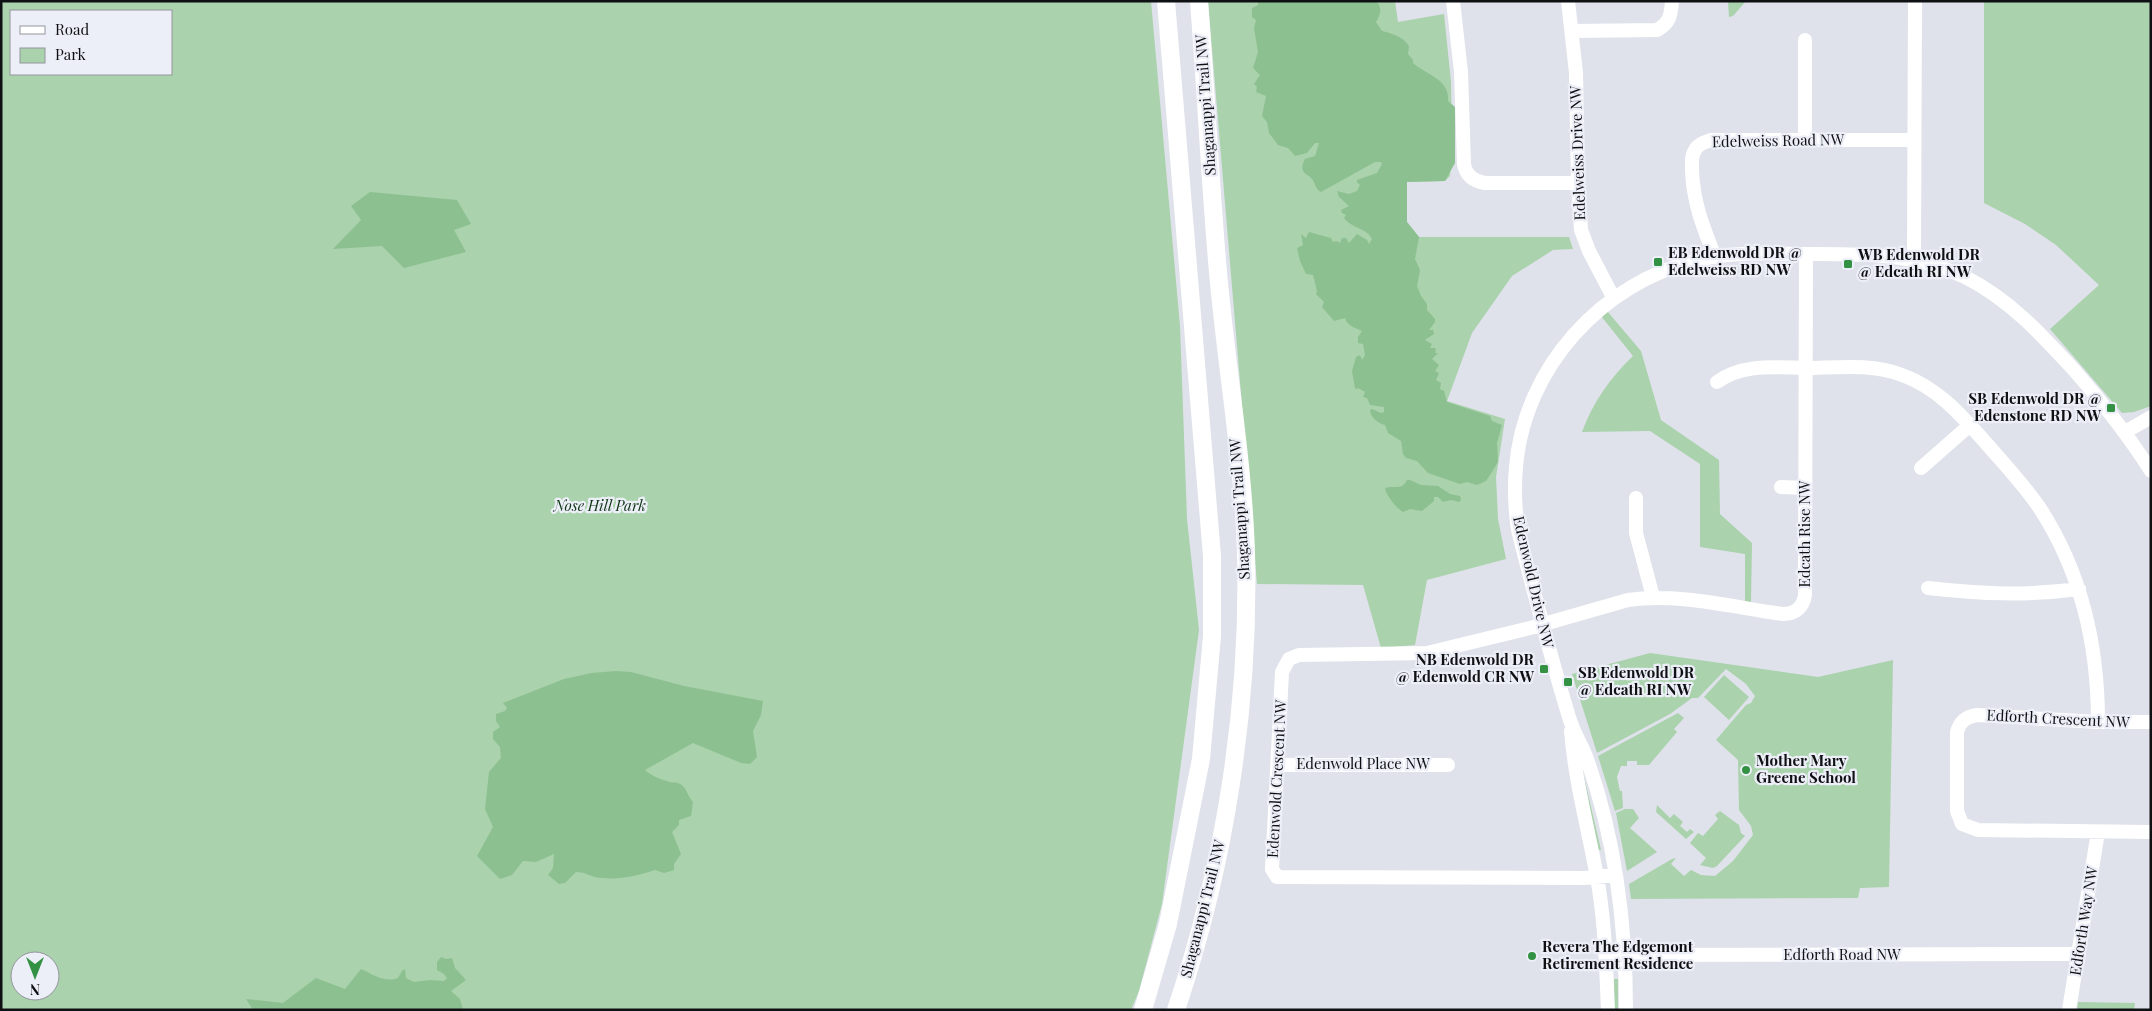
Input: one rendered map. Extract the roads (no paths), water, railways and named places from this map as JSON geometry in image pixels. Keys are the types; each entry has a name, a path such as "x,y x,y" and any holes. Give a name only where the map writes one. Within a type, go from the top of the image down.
{"main road":[{"name":"Shaganappi Trail NW","path":"1146,1007 1168,924 1201,759 1212,636 1212,556 1166,1"},
{"name":"Shaganappi Trail NW","path":"1176,1010 1190,967 1220,846 1237,746 1245,635 1246,561 1239,458 1218,272 1199,1"},
{"path":"1183,1010 1192,977 1190,967"}],"street":[{"path":"1453,1 1462,72 1464,164 1468,174 1478,182 1485,183 1578,183"},
{"name":"Edelweiss Drive NW","path":"1568,1 1577,92 1578,183 1581,230 1589,251 1613,297"},
{"path":"1572,31 1657,30 1667,23 1671,17 1672,1"},
{"path":"1914,259 1915,1"},
{"path":"1804,40 1804,140"},
{"name":"Edelweiss Road NW","path":"1715,256 1698,214 1692,191 1694,150 1702,143 1711,140 1914,140"},
{"name":"Edenwold Drive NW","path":"1626,1010 1624,955 1615,875 1609,842 1591,774 1570,720 1542,624 1517,522 1516,466 1531,405 1552,362 1584,323 1613,297 1662,271 1715,256 1738,254 1873,254 1914,259 1963,276 1986,289 2018,312 2048,342 2125,432 2151,470"},
{"name":"Edcath Rise NW","path":"1542,624 1628,600 1653,597 1783,614 1797,611 1804,601 1805,595 1806,254"},
{"path":"1717,382 1725,376 1750,369 1872,368 1902,375 1928,386 1942,396 2012,473 2040,510 2062,548 2088,617 2098,697 2098,722"},
{"path":"2125,432 2151,417"},
{"path":"1921,468 1970,425"},
{"path":"1781,488 1805,488"},
{"path":"1636,498 1636,533 1653,597"},
{"path":"1928,588 1978,594 2019,595 2079,589"},
{"name":"Edenwold Crescent NW","path":"1542,624 1427,653 1298,655 1285,663 1282,672 1272,870 1277,877 1597,878 1615,875"},
{"name":"Edforth Crescent NW","path":"2151,722 2098,722 1968,716 1962,721 1957,732 1957,811 1962,824 1971,829 2151,832"},
{"name":"Edenwold Drive NW","path":"1570,720 1573,762 1597,878 1605,955 1608,1010"},
{"name":"Edenwold Place NW","path":"1278,765 1448,765"},
{"name":"Edforth Way NW","path":"2070,1010 2098,832"},
{"name":"Edforth Road NW","path":"1605,955 2078,954"}],"place":[{"name":"EB Edenwold DR @ Edelweiss RD NW","path":"1658,262"},
{"name":"WB Edenwold DR @ Edcath RI NW","path":"1848,264"},
{"name":"SB Edenwold DR @ Edenstone RD NW","path":"2111,408"},
{"name":"NB Edenwold DR @ Edenwold CR NW","path":"1544,669"},
{"name":"SB Edenwold DR @ Edcath RI NW","path":"1568,682"},
{"name":"Mother Mary Greene School","path":"1746,770"},
{"name":"Revera The Edgemont Retirement Residence","path":"1532,956"}],"park label":[{"name":"Nose Hill Park","path":"600,506"}]}
